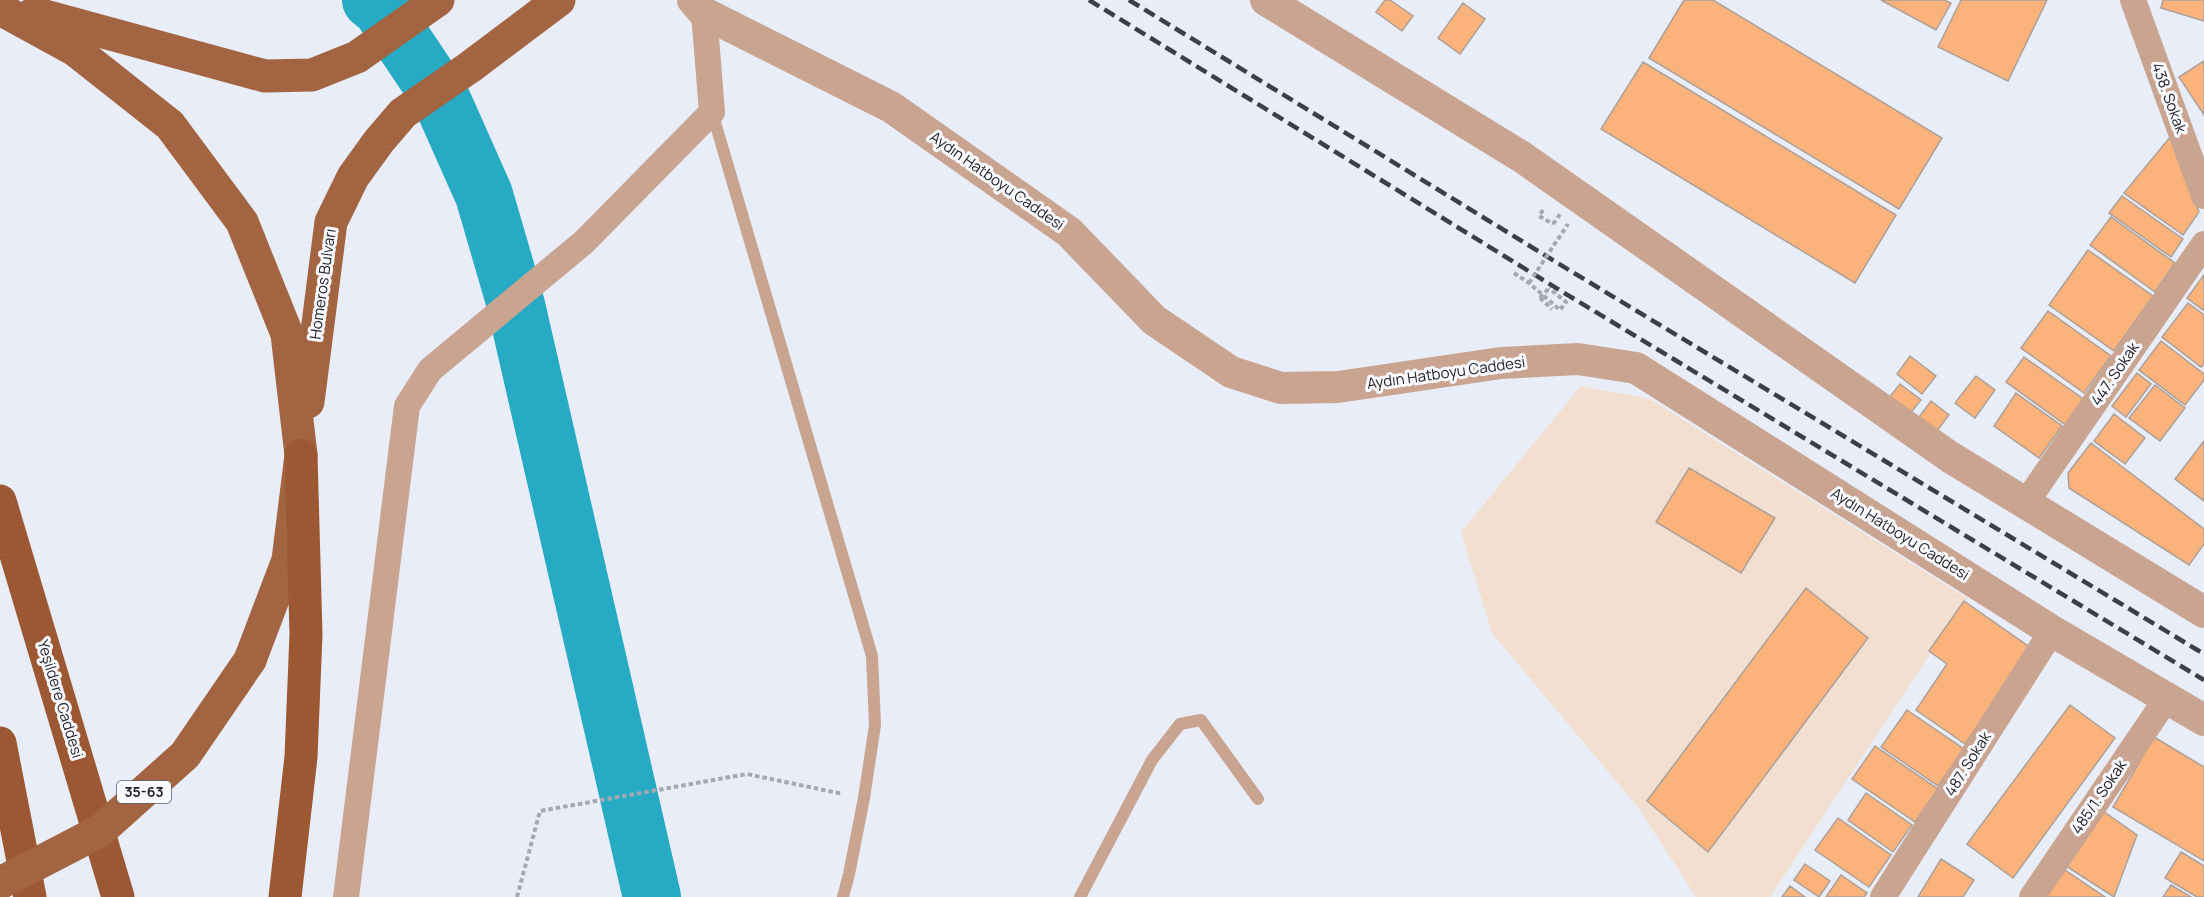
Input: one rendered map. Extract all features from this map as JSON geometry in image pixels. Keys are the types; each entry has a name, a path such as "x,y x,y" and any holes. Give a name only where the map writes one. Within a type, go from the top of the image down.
{"highway":[{"path":"285,897 301,757 306,634 302,454"},
{"name":"Yeşildere Caddesi","path":"0,501 118,897"},
{"path":"0,743 30,897"}],"main road":[{"path":"0,4 265,76 312,75 357,57 438,0"},
{"name":"Homeros Bulvarı","path":"302,454 331,222 352,177 403,112 470,67 559,0"},
{"path":"0,9 75,50 170,125 242,222 287,334 302,454"},
{"name":"35-63","path":"0,883 100,831 185,755 250,660 288,560 302,454"}],"street":[{"path":"1266,0 1522,157 1950,457 2025,504 2200,601"},
{"name":"438. Sokak","path":"2133,0 2204,196"},
{"path":"346,897 407,406 430,370 584,242 712,111 699,7"},
{"name":"Aydın Hatboyu Caddesi","path":"699,7 891,107 1069,232 1154,320 1231,372 1281,388 1327,387 1501,363 1578,359 1636,368 2052,631 2204,720"},
{"name":"447. Sokak","path":"2025,504 2204,244"},
{"name":"487. Sokak","path":"1884,897 2052,631"},
{"name":"485/1. Sokak","path":"2032,897 2167,698"}],"lane":[{"path":"712,111 872,656 875,725 864,798 843,897"},
{"path":"1080,897 1152,760 1180,724 1201,720 1258,799"}],"path":[{"path":"1539,216 1553,224 1561,213"},
{"path":"1529,283 1568,224"},
{"path":"1514,273 1529,283 1560,310 1566,302 1549,288 1540,298 1552,309"},
{"path":"517,897 540,811 747,774 864,798"}],"shaded area":[{"path":"1581,386 1650,399 1967,598 1770,897 1696,897 1637,806 1492,633 1461,532"}],"building":[{"path":"1385,0 1390,0 1413,16 1402,31 1376,12"},
{"path":"1684,0 1713,0 1942,138 1899,209 1649,58"},
{"path":"1881,0 1944,0 1951,3 1936,30"},
{"path":"1961,0 2047,0 2008,81 1938,47"},
{"path":"2163,0 2204,0 2204,21 2161,8"},
{"path":"1463,3 1485,19 1460,54 1438,38"},
{"path":"2204,61 2204,115 2179,77"},
{"path":"1643,62 1896,215 1855,283 1601,129"},
{"path":"2171,136 2199,212 2183,235 2124,193"},
{"path":"2122,196 2183,239 2171,257 2109,213"},
{"path":"2111,217 2175,263 2155,292 2090,245"},
{"path":"2088,250 2153,296 2114,351 2049,305"},
{"path":"2204,275 2204,308 2203,310 2187,298"},
{"path":"2188,303 2204,315 2204,364 2201,367 2162,337"},
{"path":"2048,311 2111,356 2084,393 2021,348"},
{"path":"2161,341 2204,374 2204,380 2185,405 2139,370"},
{"path":"1910,356 1936,376 1922,394 1897,374"},
{"path":"2024,357 2089,403 2071,429 2006,382"},
{"path":"2137,373 2151,384 2126,417 2112,406"},
{"path":"1976,376 1995,390 1975,418 1955,403"},
{"path":"1900,384 1921,400 1909,415 1888,399"},
{"path":"2155,385 2185,408 2160,441 2129,418"},
{"path":"2016,393 2062,426 2039,458 1994,426"},
{"path":"1931,401 1949,415 1934,435 1916,421"},
{"path":"2114,414 2145,438 2125,464 2094,441"},
{"path":"2204,441 2204,501 2175,479"},
{"path":"2091,443 2204,529 2204,544 2189,565 2069,488 2068,473"},
{"path":"1689,468 1775,518 1741,573 1656,522"},
{"path":"1806,588 1868,638 1708,852 1647,801"},
{"path":"1964,601 2031,648 1965,744 1916,710 1947,664 1929,651"},
{"path":"2070,705 2115,738 2013,878 1967,844"},
{"path":"1907,710 1964,749 1938,786 1881,747"},
{"path":"2154,737 2204,767 2204,861 2113,807"},
{"path":"1875,746 1938,789 1915,822 1852,779"},
{"path":"1866,793 1912,825 1893,852 1848,820"},
{"path":"2103,811 2137,835 2114,897 2066,866"},
{"path":"1838,818 1891,855 1869,887 1815,850"},
{"path":"2181,852 2204,866 2204,897 2197,897 2165,878"},
{"path":"1941,859 1974,880 1963,897 1918,897"},
{"path":"1805,864 1830,881 1819,897 1794,880"},
{"path":"2065,870 2105,897 2046,897"},
{"path":"1841,875 1867,893 1864,897 1826,897"},
{"path":"2171,885 2191,897 2163,897"},
{"path":"1790,886 1805,897 1782,897"}],"waterway":[{"path":"371,0 381,8 440,96 484,195 516,305 652,897"}],"railway":[{"path":"1089,0 1561,291 2204,680"},
{"path":"1129,0 1569,270 2204,654"}]}
